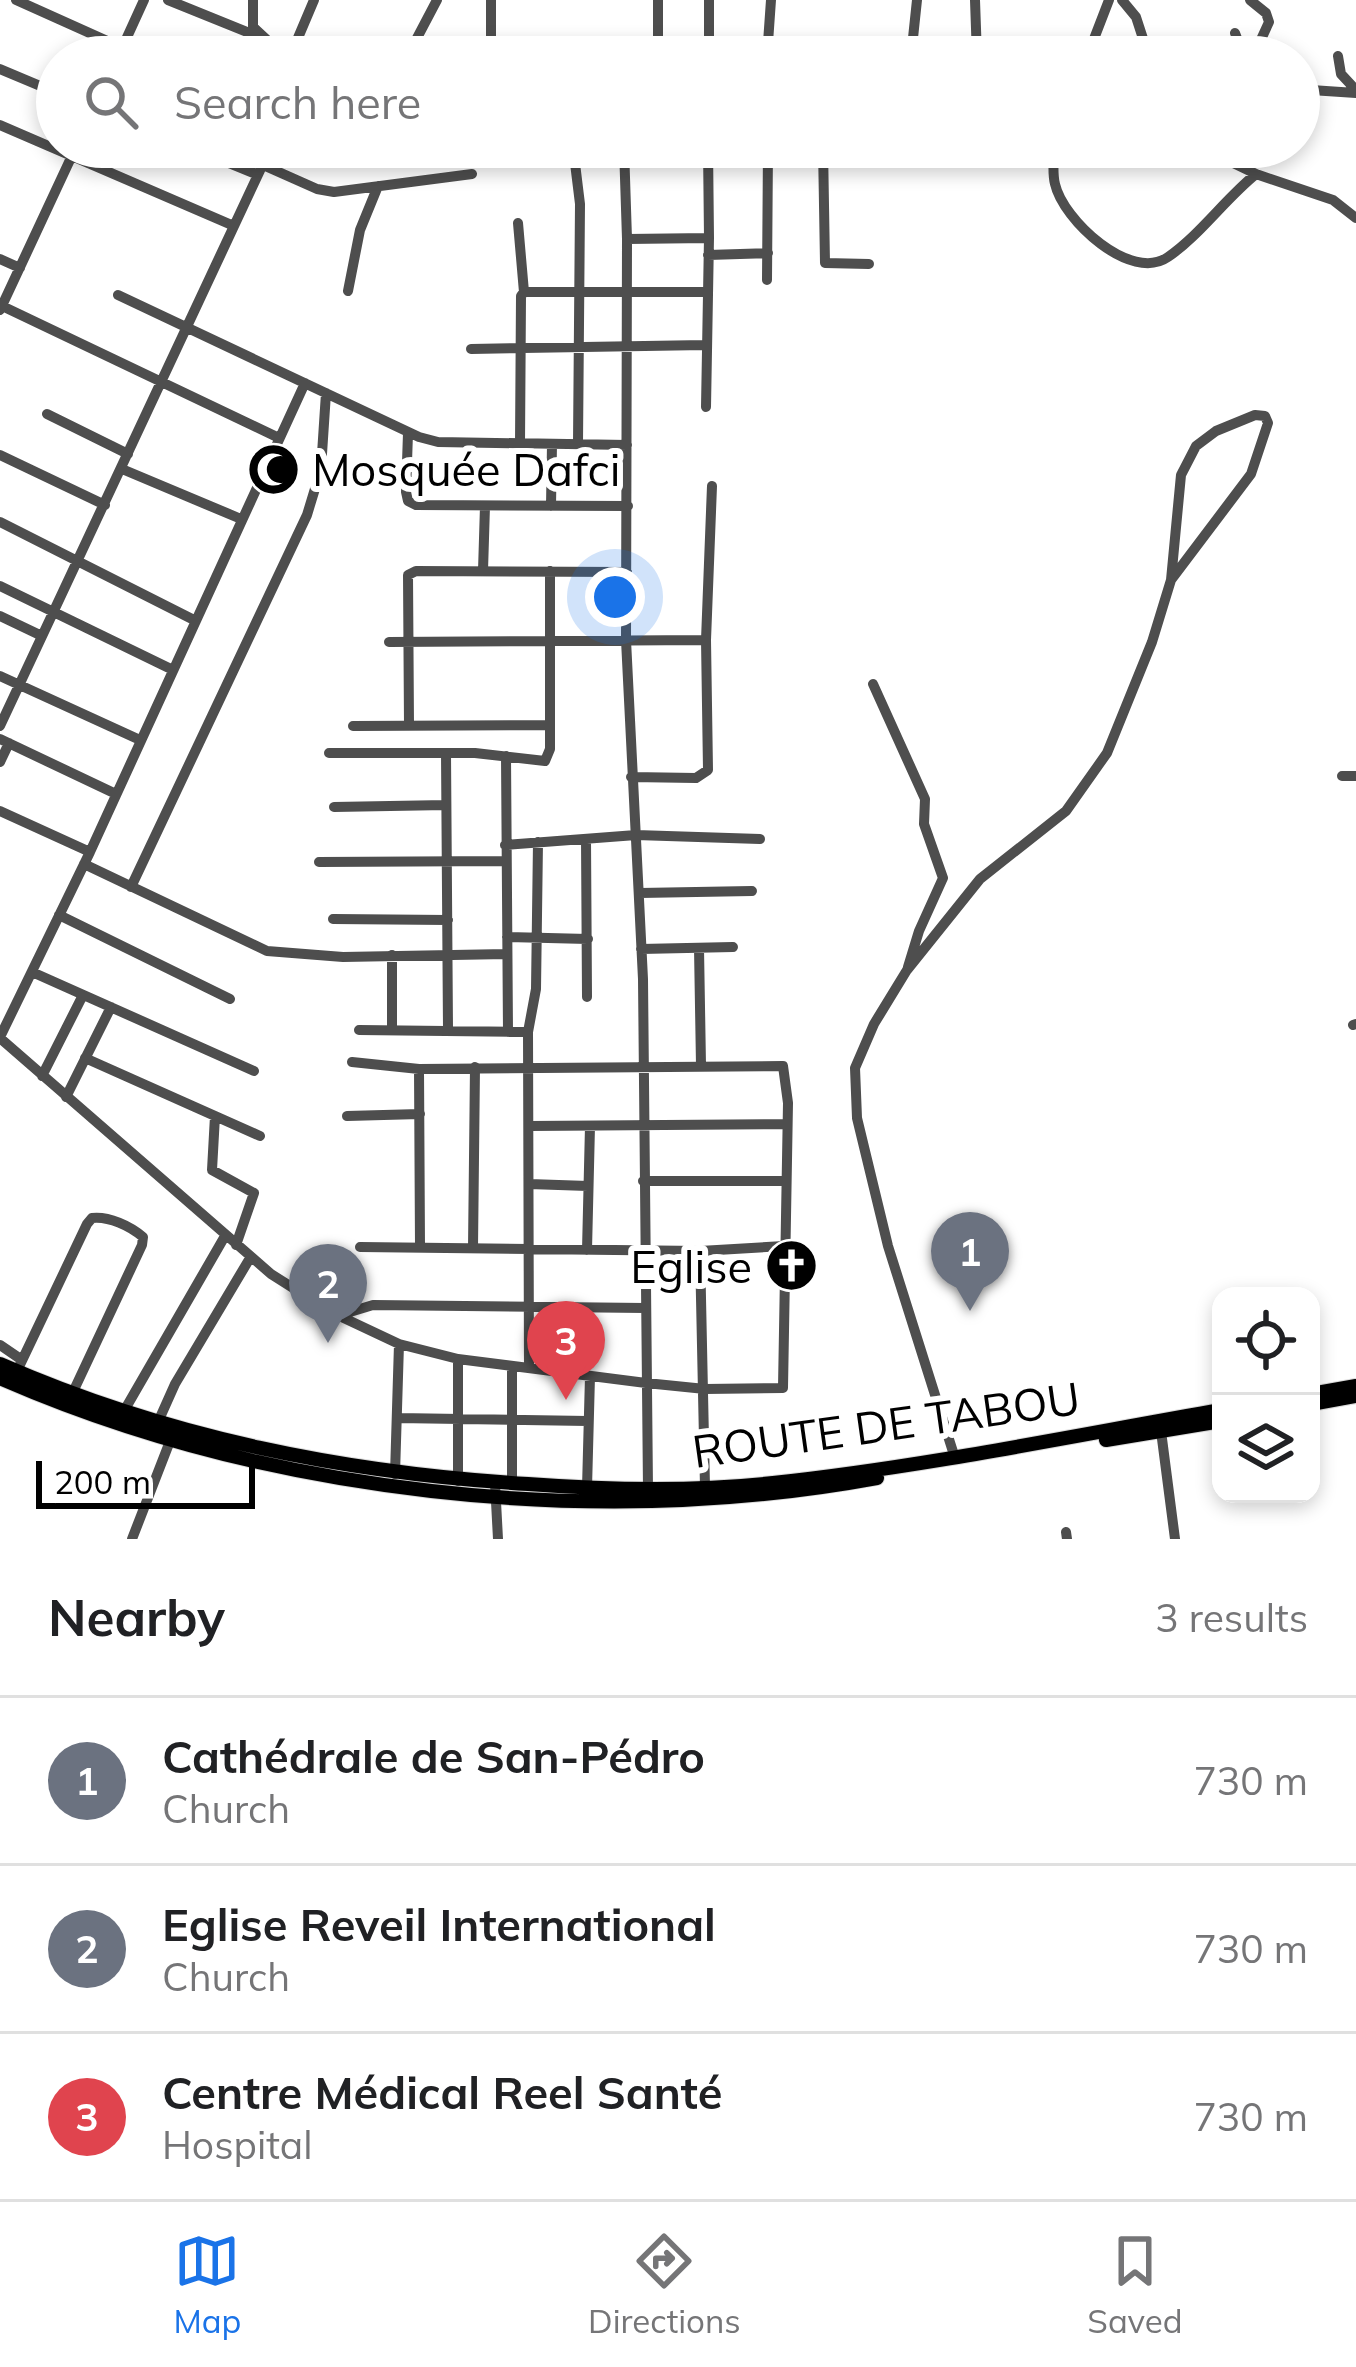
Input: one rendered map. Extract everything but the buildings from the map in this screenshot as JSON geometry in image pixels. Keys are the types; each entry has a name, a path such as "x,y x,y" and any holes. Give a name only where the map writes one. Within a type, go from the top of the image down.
{"main road":[{"name":"ROUTE DE TABOU","path":"0,1364 20,1365 173,1433 304,1460 495,1488 512,1484 648,1489 772,1483 1212,1412"},
{"name":"ROUTE DE TABOU","path":"0,1378 306,1472 587,1499 776,1493 1212,1422"},
{"path":"1320,1392 1356,1386"},
{"path":"1320,1402 1356,1396"}],"street":[{"path":"16,0 87,36"},
{"path":"128,36 144,0"},
{"path":"168,0 257,36"},
{"path":"254,0 253,27 263,36"},
{"path":"302,36 314,0"},
{"path":"418,36 436,0"},
{"path":"491,0 491,36"},
{"path":"658,0 658,36"},
{"path":"709,0 709,36"},
{"path":"768,36 771,0"},
{"path":"913,36 917,0"},
{"path":"975,0 976,36"},
{"path":"1095,36 1108,0"},
{"path":"1122,0 1136,17 1142,36"},
{"path":"1250,0 1266,13 1269,22 1261,36"},
{"path":"1338,56 1341,74 1356,92"},
{"path":"0,69 36,84"},
{"path":"1320,90 1356,92"},
{"path":"0,125 36,139"},
{"path":"67,168 1,308 164,380 277,437"},
{"path":"107,168 234,226"},
{"path":"254,168 317,189 472,174"},
{"path":"576,168 580,194 578,444"},
{"path":"626,168 626,640 640,893 648,1489"},
{"path":"706,407 709,168"},
{"path":"767,280 768,168"},
{"path":"823,168 825,263 869,264"},
{"path":"1055,168 1055,185 1077,220 1102,246 1122,258 1150,264 1165,260 1256,174"},
{"path":"1245,168 1334,200 1356,218"},
{"path":"0,726 260,170"},
{"path":"347,291 360,230 378,186"},
{"path":"518,223 524,292 520,443"},
{"path":"627,239 709,238"},
{"path":"708,255 767,254"},
{"path":"0,259 20,268"},
{"path":"524,292 707,292"},
{"path":"118,296 408,433 438,442 627,445"},
{"path":"471,349 705,345"},
{"path":"305,383 0,1037 250,1258 340,1315 399,1344 458,1359 646,1383 705,1389 783,1388 788,1103 782,1065 419,1069 352,1062"},
{"path":"131,887 307,515 321,469 326,393"},
{"path":"47,414 128,454"},
{"path":"954,1455 888,1246 856,1103 855,1068 908,970 980,879 1066,811 1107,753 1171,580 1178,489 1196,446 1216,430 1255,415 1265,416 1268,423 1251,474 1171,580"},
{"path":"408,433 408,501 416,505 628,506"},
{"path":"551,506 552,444"},
{"path":"0,455 105,505"},
{"path":"122,469 241,519"},
{"path":"631,777 696,778 708,770 706,640 712,486"},
{"path":"483,572 485,506"},
{"path":"0,522 196,621"},
{"path":"409,725 407,575 416,571 627,572"},
{"path":"328,753 446,753 545,761 550,749 550,571"},
{"path":"0,586 173,670"},
{"path":"0,616 42,636"},
{"path":"388,642 706,640"},
{"path":"0,676 140,740"},
{"path":"873,684 925,799 924,824 943,878 908,970"},
{"path":"352,725 549,725"},
{"path":"0,762 4,741 116,794"},
{"path":"446,753 448,1029"},
{"path":"506,756 508,1032"},
{"path":"1342,776 1356,776"},
{"path":"334,808 446,805"},
{"path":"0,811 131,887 267,951 295,956 507,954"},
{"path":"506,845 636,835 760,839"},
{"path":"586,839 587,997"},
{"path":"529,1368 528,1032 536,989 538,842"},
{"path":"320,862 506,861"},
{"path":"640,893 752,891"},
{"path":"59,915 230,999"},
{"path":"332,920 448,920"},
{"path":"507,937 588,939"},
{"path":"641,949 733,947"},
{"path":"699,948 701,1065"},
{"path":"392,955 392,1030"},
{"path":"32,972 254,1072"},
{"path":"42,1076 83,994"},
{"path":"66,1097 111,1007"},
{"path":"359,1030 528,1032"},
{"path":"85,1058 260,1136"},
{"path":"473,1248 475,1067"},
{"path":"419,1069 420,1247"},
{"path":"346,1116 420,1114"},
{"path":"215,1116 212,1170 254,1193 236,1245"},
{"path":"530,1126 787,1124"},
{"path":"586,1250 590,1126"},
{"path":"643,1181 787,1181"},
{"path":"530,1184 588,1186"},
{"path":"0,1345 20,1365 92,1217 102,1216 136,1231 142,1245 73,1392"},
{"path":"124,1411 225,1236"},
{"path":"360,1247 700,1251 784,1246"},
{"path":"700,1251 705,1487"},
{"path":"158,1423 175,1384 250,1258"},
{"path":"340,1315 373,1306 645,1308"},
{"path":"395,1474 399,1344"},
{"path":"458,1359 458,1480"},
{"path":"512,1366 512,1484"},
{"path":"587,1488 590,1376"},
{"path":"398,1418 588,1421"},
{"path":"1162,1431 1175,1539"},
{"path":"132,1539 173,1433"},
{"path":"495,1488 498,1539"}],"place":[{"name":"Mosquée Dafci","path":"273,469"},
{"name":"Eglise","path":"791,1266"},
{"name":"Cathédrale de San-Pédro","path":"970,1311"},
{"name":"Eglise Reveil International","path":"328,1343"},
{"name":"Centre Médical Reel Santé","path":"566,1400"}]}
